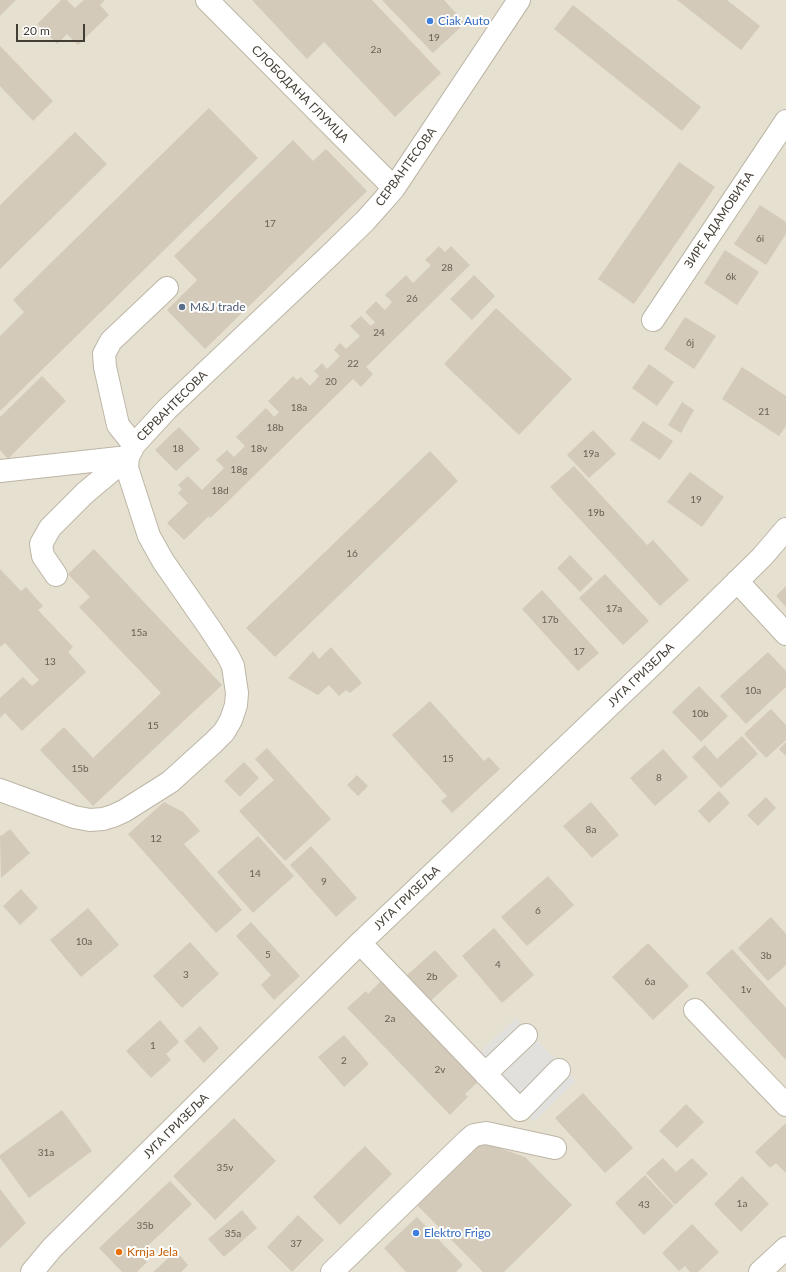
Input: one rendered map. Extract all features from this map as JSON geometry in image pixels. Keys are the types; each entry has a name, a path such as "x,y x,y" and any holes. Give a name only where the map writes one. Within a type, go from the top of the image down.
{"street":[{"name":"СЛОБОДАНА ГЛУМЦА","path":"207,0 394,188"},
{"name":"СЕРВАНТЕСОВА","path":"56,576 43,556 41,544 50,528 85,493 131,451 173,404 366,221 394,188 519,0"},
{"name":"ЗИРЕ АДАМОВИЋА","path":"653,320 786,121"},
{"path":"0,790 74,817 90,820 103,820 124,811 170,782 224,732 231,720 236,705 237,693 233,666 228,656 163,561 149,536 127,468 131,451 118,425 105,367 104,354 111,341 167,288"},
{"path":"0,471 131,451"},
{"name":"ЈУГА ГРИЗЕЉА","path":"32,1272 52,1248 360,943 762,557 786,529"},
{"path":"737,581 786,634"},
{"path":"360,943 520,1110 559,1070"},
{"path":"695,1010 786,1105"},
{"path":"485,1074 526,1035"},
{"path":"332,1272 474,1135 486,1133 555,1148"},
{"path":"760,1272 786,1248"}],"shaded area":[{"path":"0,0 786,0 786,1272 0,1272"},
{"path":"516,1018 576,1081 534,1122 473,1059"}],"building":[{"path":"0,0 16,0 0,16"},
{"path":"61,0 67,0 75,8 84,0 105,0 100,5 109,15 78,45 67,34 57,44 37,24"},
{"path":"252,0 372,0 441,73 395,117 324,42 307,59"},
{"path":"382,0 444,0 465,23 433,53"},
{"path":"677,0 727,0 760,26 741,50"},
{"path":"573,5 701,107 682,131 554,29"},
{"path":"0,46 53,101 33,121 0,86"},
{"path":"209,108 258,158 0,411 0,336 24,312 13,300"},
{"path":"75,132 107,164 0,269 0,205"},
{"path":"293,140 313,161 326,149 367,191 205,349 167,310 197,280 174,256"},
{"path":"679,162 715,187 634,304 598,279"},
{"path":"760,205 786,222 786,234 766,265 734,244"},
{"path":"439,246 445,252 451,246 470,265 366,367 373,374 361,387 353,379 220,509 210,518 209,516 184,540 167,523 188,503 178,493 182,489 178,485 188,476 202,490 224,468 216,460 227,450 234,457 245,446 236,437 266,408 274,417 279,412 268,401 293,376 297,380 301,377 310,386 319,376 314,371 322,363 327,369 340,356 334,350 340,343 346,349 360,336 350,326 361,316 371,326 375,322 365,312 376,301 385,310 392,302 385,295 406,275 413,283 431,265 425,260"},
{"path":"725,250 759,272 737,305 704,283"},
{"path":"474,275 495,296 472,320 450,299"},
{"path":"496,308 572,379 519,435 444,364"},
{"path":"685,317 716,336 694,369 664,349"},
{"path":"649,364 674,382 657,406 632,388"},
{"path":"742,367 786,396 786,426 779,436 722,399"},
{"path":"42,376 66,401 8,459 0,450 0,417"},
{"path":"682,402 694,410 681,433 668,425"},
{"path":"643,421 673,441 660,460 630,440"},
{"path":"179,427 200,449 176,471 155,450"},
{"path":"593,430 616,454 589,478 567,455"},
{"path":"430,451 458,481 275,657 246,628"},
{"path":"574,466 647,545 653,540 689,580 660,606 550,487"},
{"path":"690,472 724,497 702,527 667,502"},
{"path":"94,549 222,685 93,806 40,750 64,727 93,758 161,693 79,607 90,597 68,574"},
{"path":"570,555 593,579 580,592 557,568"},
{"path":"0,569 21,591 26,587 43,606 38,610 73,647 68,652 86,672 22,731 5,713 0,718 0,698 23,677 32,686 39,680 5,643 0,647"},
{"path":"605,574 649,621 623,645 579,598"},
{"path":"786,586 786,607 776,596"},
{"path":"542,590 599,653 578,671 522,609"},
{"path":"331,647 362,683 350,693 346,690 339,696 329,685 318,695 288,678 313,651 319,659"},
{"path":"768,652 786,671 786,687 746,724 720,696"},
{"path":"699,686 728,716 701,742 672,712"},
{"path":"430,701 484,761 489,757 500,769 452,813 441,801 447,796 392,735"},
{"path":"771,709 786,725 786,740 766,758 744,734"},
{"path":"742,736 758,754 721,788 692,757 705,745 717,759"},
{"path":"786,742 786,756 779,749"},
{"path":"267,748 331,819 285,861 239,811 274,780 255,759"},
{"path":"663,749 688,777 655,806 630,778"},
{"path":"244,762 259,778 240,797 224,781"},
{"path":"357,775 368,786 358,796 347,785"},
{"path":"719,791 730,803 709,823 698,811"},
{"path":"766,797 776,808 758,826 747,815"},
{"path":"164,802 183,812 200,831 184,844 242,910 216,933 128,834"},
{"path":"591,802 619,835 592,858 563,826"},
{"path":"10,829 30,853 1,878 0,835 1,836"},
{"path":"258,836 294,876 253,913 217,872"},
{"path":"311,846 357,898 336,917 290,865"},
{"path":"548,876 574,905 527,946 501,917"},
{"path":"21,889 38,908 20,925 3,906"},
{"path":"88,908 119,945 81,977 50,940"},
{"path":"771,917 786,934 786,965 768,981 738,948"},
{"path":"251,922 300,976 274,1000 261,985 271,975 236,936"},
{"path":"494,928 534,975 502,1003 462,956"},
{"path":"190,942 219,974 182,1008 153,976"},
{"path":"648,943 689,986 653,1020 612,977"},
{"path":"732,949 786,1008 786,1060 706,973"},
{"path":"435,950 458,976 428,1003 405,977"},
{"path":"384,978 481,1079 465,1094 468,1097 450,1115 347,1008 366,991 368,994"},
{"path":"160,1020 179,1042 166,1054 171,1060 151,1078 126,1051"},
{"path":"200,1026 219,1048 204,1063 184,1041"},
{"path":"344,1035 369,1064 344,1087 318,1057"},
{"path":"583,1093 633,1148 605,1173 555,1118"},
{"path":"686,1104 704,1122 677,1148 659,1131"},
{"path":"62,1110 92,1151 29,1198 0,1158 0,1155"},
{"path":"234,1118 276,1161 215,1220 173,1176"},
{"path":"786,1123 786,1173 776,1163 770,1168 755,1152"},
{"path":"482,1142 525,1157 572,1205 504,1272 483,1272 417,1205"},
{"path":"365,1146 392,1174 340,1225 313,1197"},
{"path":"663,1158 676,1172 692,1158 708,1174 675,1205 646,1173"},
{"path":"645,1175 674,1206 644,1235 615,1203"},
{"path":"742,1176 769,1204 741,1232 714,1204"},
{"path":"170,1181 192,1204 139,1254 147,1262 137,1272 122,1272 99,1248"},
{"path":"0,1189 26,1223 0,1248"},
{"path":"242,1210 257,1228 224,1257 208,1239"},
{"path":"298,1215 324,1240 292,1272 267,1247"},
{"name":"Elektro Frigo","path":"417,1217 463,1265 456,1272 406,1272 384,1248"},
{"path":"692,1224 719,1252 698,1272 690,1272 685,1266 679,1271 662,1253"},
{"path":"176,1251 188,1265 181,1272 153,1272"}],"place":[{"name":"Ciak Auto","path":"430,21"},
{"name":"M&J trade","path":"182,307"},
{"name":"Elektro Frigo","path":"416,1233"},
{"name":"Krnja Jela","path":"119,1252"}]}
